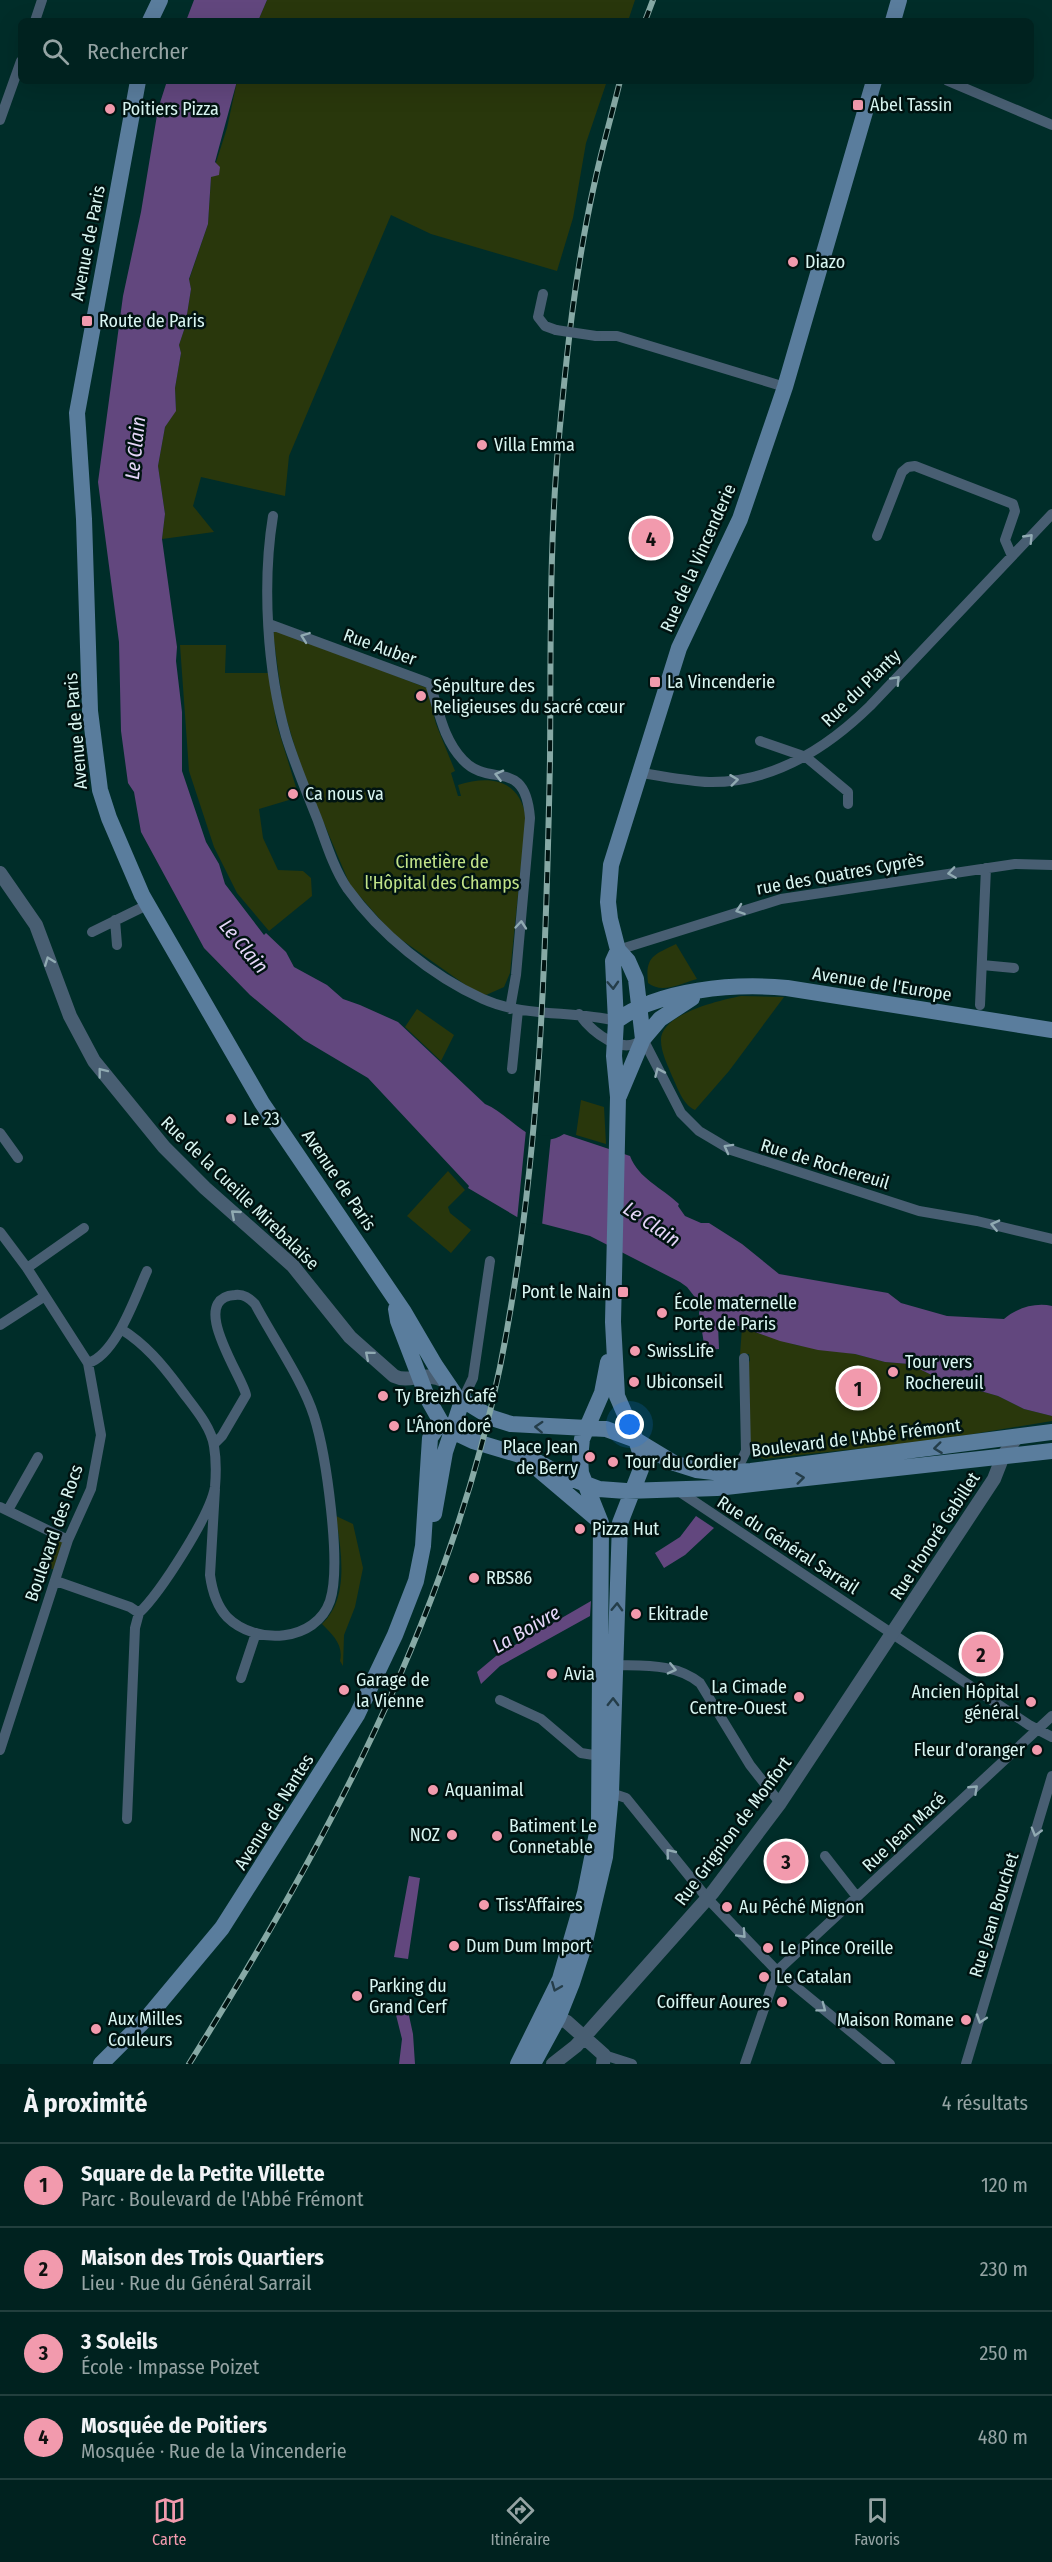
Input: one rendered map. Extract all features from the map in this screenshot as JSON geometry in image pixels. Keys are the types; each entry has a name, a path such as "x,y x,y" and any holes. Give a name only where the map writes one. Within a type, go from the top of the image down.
{"main road":[{"path":"151,18 160,0"},
{"path":"893,18 899,0"},
{"name":"Avenue de Paris","path":"137,84 77,413 84,519 90,711 100,790 109,818 147,905 262,1103 324,1192 445,1381 462,1401 492,1418 521,1426 587,1427"},
{"name":"Rue de la Vincenderie","path":"643,1039 641,1006 636,979 628,961 618,950 608,902 611,865 679,648 740,519 785,387 873,84"},
{"name":"Rue de la Vincenderie","path":"613,1322 618,1096 613,961 618,950"},
{"name":"Avenue de l'Europe","path":"616,1022 641,1006 706,991 757,986 787,988 1052,1030"},
{"name":"Avenue de l'Europe","path":"643,1039 660,1019 706,991"},
{"path":"618,1096 643,1039"},
{"name":"Avenue de Paris","path":"396,1302 398,1321 428,1400 451,1425 492,1418"},
{"path":"552,2015 594,1856 598,1823 600,1756 598,1622 601,1523 585,1484 580,1458 581,1442 602,1393 613,1322"},
{"path":"528,2062 581,1955 605,1857 611,1793 620,1523 634,1491 642,1462 636,1440 617,1396 613,1322"},
{"path":"462,1401 451,1425 473,1441 517,1453 599,1489 634,1491"},
{"name":"Avenue de Nantes","path":"423,1546 432,1521 451,1425"},
{"name":"Avenue de Nantes","path":"101,2064 159,2006 222,1928 357,1715 395,1635 416,1581 423,1546 430,1438 451,1425"},
{"path":"587,1427 606,1429 636,1440"},
{"name":"Boulevard de l'Abbé Frémont","path":"634,1491 717,1488 1000,1448 1016,1438 1052,1432"},
{"name":"Boulevard de l'Abbé Frémont","path":"636,1440 680,1465 708,1472 736,1472 1000,1448 1052,1451"},
{"path":"444,1468 473,1441"},
{"path":"517,1453 601,1523"}],"street":[{"path":"36,18 42,0"},
{"path":"0,120 18,69"},
{"path":"955,84 1052,125"},
{"path":"543,294 538,317 545,326 556,330 596,336 617,336 785,387"},
{"path":"877,536 902,472 908,467 915,466 1013,504 1015,512 1005,540 1012,556"},
{"name":"Rue du Planty","path":"640,773 706,782 738,781 793,764 806,757 838,736 870,706 1052,514"},
{"path":"273,516 269,540 269,624 279,705 286,736 346,887 390,936 470,993 514,1009 579,1014 616,1022"},
{"name":"Rue Auber","path":"269,624 430,684 448,742 465,763 479,770 513,779 522,787 528,803 530,818 515,983 512,1069"},
{"path":"760,741 806,757 848,792 848,804"},
{"name":"rue des Quatres Cyprès","path":"618,950 639,945 754,905 781,899 1015,864 1052,865"},
{"path":"980,1005 986,868"},
{"name":"Rue de la Cueille Mirebalaise","path":"0,873 36,925 70,1016 94,1061 122,1097 164,1147 205,1188 293,1266 359,1346 397,1378 402,1380 419,1377"},
{"path":"92,932 147,905"},
{"path":"115,920 117,945"},
{"path":"982,965 1014,968"},
{"path":"579,1014 586,1024 628,1048 643,1039"},
{"name":"Rue de Rochereuil","path":"643,1039 681,1113 699,1131 730,1150 919,1211 978,1221 1052,1239"},
{"path":"0,1133 18,1158"},
{"path":"64,1228 72,1237"},
{"path":"27,1268 84,1228"},
{"name":"Boulevard des Rocs","path":"0,1232 27,1268 88,1363 101,1435 91,1489 69,1540 0,1750"},
{"path":"462,1401 473,1378 490,1261"},
{"path":"88,1363 97,1360 121,1329 147,1270"},
{"path":"121,1329 140,1341 168,1373 195,1409 214,1444 210,1559 212,1588 227,1617 256,1633 286,1636 312,1626 329,1603 334,1563 320,1442 314,1416 255,1304 248,1297 239,1294 230,1295 222,1300 216,1316 221,1341 243,1384 246,1395 222,1436 214,1444"},
{"path":"0,1324 45,1296"},
{"path":"736,1472 746,1451 744,1358"},
{"path":"419,1377 433,1375 445,1381"},
{"name":"Rue Honoré Gabillet","path":"892,1633 994,1479 1000,1448"},
{"path":"38,1457 4,1508 69,1540"},
{"path":"127,1819 135,1628 139,1613 150,1603 188,1545 214,1489"},
{"name":"Rue du Général Sarrail","path":"669,1490 682,1493 1029,1725 1040,1728"},
{"path":"56,1581 139,1613"},
{"path":"241,1678 256,1633"},
{"name":"Rue Grignion de Monfort","path":"553,2064 576,2046 707,1898 780,1803 892,1633"},
{"path":"614,1665 670,1668 688,1674 700,1683 750,1765 780,1803"},
{"path":"500,1700 541,1719 581,1753 600,1756"},
{"name":"Rue Jean Macé","path":"777,1971 1052,1716"},
{"path":"1040,1728 1052,1737"},
{"name":"Rue Jean Bouchet","path":"966,2064 1052,1776"},
{"path":"611,1793 626,1798 707,1898 777,1971 890,2064"},
{"path":"825,1856 857,1897"},
{"path":"745,2064 777,1971"},
{"path":"552,2015 583,2037 604,2060 632,2064"}],"green space":[{"path":"267,0 635,0 629,18 259,18"},
{"path":"236,84 606,84 586,143 573,218 557,271 431,234 391,215 289,456 285,496 201,477 193,506 214,532 162,539 165,514 158,466 165,427 176,410 175,388 181,353 179,345 185,327 191,289 189,280 208,224 211,178 227,128"},
{"name":"Cimetière de l'Hôpital des Champs","path":"277,630 427,688 436,724 455,771 451,773 458,796 461,796 458,785 481,780 501,783 517,795 526,817 510,973 504,987 486,995 474,991 392,933 350,885 302,771 283,707 273,633"},
{"path":"180,645 226,645 225,673 269,673 276,722 299,797 259,809 263,838 278,870 303,871 311,878 312,896 269,931 237,893 214,847 189,771"},
{"path":"676,944 697,979 665,988 648,983 647,974 650,962 657,954"},
{"path":"741,996 784,997 729,1071 695,1110 684,1100 678,1090 663,1054 661,1041 663,1031 680,1016 693,1010"},
{"path":"417,1009 454,1035 441,1061 405,1027"},
{"path":"581,1100 604,1107 606,1144 576,1135"},
{"path":"448,1171 465,1190 448,1207 450,1213 471,1230 451,1253 407,1216"},
{"path":"742,1328 796,1345 855,1354 885,1362 909,1364 942,1380 998,1396 1024,1409 1052,1416 1052,1421 937,1440 764,1459 746,1451 745,1371 750,1360 749,1354 740,1354"},
{"path":"336,1516 353,1524 363,1568 355,1607 344,1635 343,1666 340,1661 339,1645 322,1624 337,1601 340,1587 341,1558"},
{"path":"49,1534 65,1540 55,1570 38,1563"}],"water":[{"path":"194,0 267,0 259,18 187,18"},
{"name":"Le Clain","path":"166,84 236,84 215,162 220,167 219,175 211,177 208,224 189,279 191,289 185,327 179,345 181,353 175,388 176,411 165,427 158,466 165,514 162,539 177,647 176,661 182,712 182,771 206,842 219,864 225,884 264,935 266,933 286,952 294,967 327,985 343,999 398,1022 485,1104 533,1136 553,1139 564,1134 630,1156 645,1177 679,1204 685,1216 701,1223 709,1223 742,1244 779,1274 888,1293 901,1303 947,1316 1004,1319 1026,1307 1052,1306 1052,1416 1024,1409 998,1396 942,1380 909,1364 818,1350 780,1341 733,1324 718,1325 719,1349 705,1350 699,1313 701,1305 687,1287 590,1236 517,1217 468,1188 469,1186 368,1078 304,1040 250,995 204,948 141,832 134,792 128,783 121,731 119,642 98,482 123,296 141,212 158,109"},
{"path":"696,1516 714,1528 685,1555 664,1568 655,1553 680,1537"},
{"name":"La Boivre","path":"591,1601 590,1616 500,1666 481,1684 477,1672 496,1656"},
{"path":"409,1876 420,1878 408,1959 394,1957"},
{"path":"394,2007 406,2008 408,2011 413,2034 415,2064 399,2064 402,2039"}],"pier":[{"path":"526,1130 531,1134 551,1136 542,1225 517,1220"}],"railway":[{"path":"646,18 653,0"},
{"path":"189,2064 287,1900 376,1729 415,1641 449,1551 477,1460 500,1367 524,1216 543,988 550,759 553,526 561,415 582,247 619,84"}],"place":[{"name":"Abel Tassin","path":"858,105"},
{"name":"Poitiers Pizza","path":"110,109"},
{"name":"Diazo","path":"793,262"},
{"name":"Route de Paris","path":"87,321"},
{"name":"Villa Emma","path":"482,445"},
{"name":"Mosquée de Poitiers","path":"651,538"},
{"name":"La Vincenderie","path":"655,682"},
{"name":"Sépulture des Religieuses du sacré cœur","path":"421,696"},
{"name":"Ca nous va","path":"293,794"},
{"name":"Le 23","path":"231,1119"},
{"name":"Pont le Nain","path":"623,1292"},
{"name":"École maternelle Porte de Paris","path":"662,1313"},
{"name":"SwissLife","path":"635,1351"},
{"name":"Tour vers Rochereuil","path":"893,1372"},
{"name":"Ubiconseil","path":"634,1382"},
{"name":"Square de la Petite Villette","path":"858,1388"},
{"name":"Ty Breizh Café","path":"383,1396"},
{"name":"L'Ânon doré","path":"394,1426"},
{"name":"Place Jean de Berry","path":"590,1457"},
{"name":"Tour du Cordier","path":"613,1462"},
{"name":"Pizza Hut","path":"580,1529"},
{"name":"RBS86","path":"474,1578"},
{"name":"Ekitrade","path":"636,1614"},
{"name":"Maison des Trois Quartiers","path":"981,1654"},
{"name":"Avia","path":"552,1674"},
{"name":"Garage de la Vienne","path":"344,1690"},
{"name":"La Cimade Centre-Ouest","path":"799,1697"},
{"name":"Ancien Hôpital général","path":"1031,1702"},
{"name":"Fleur d'oranger","path":"1037,1750"},
{"name":"Aquanimal","path":"433,1790"},
{"name":"NOZ","path":"452,1835"},
{"name":"Batiment Le Connetable","path":"497,1836"},
{"name":"3 Soleils","path":"786,1861"},
{"name":"Tiss'Affaires","path":"484,1905"},
{"name":"Au Péché Mignon","path":"727,1907"},
{"name":"Dum Dum Import","path":"454,1946"},
{"name":"Le Pince Oreille","path":"768,1948"},
{"name":"Le Catalan","path":"764,1977"},
{"name":"Parking du Grand Cerf","path":"357,1996"},
{"name":"Coiffeur Aoures","path":"782,2002"},
{"name":"Maison Romane","path":"966,2020"},
{"name":"Aux Milles Couleurs","path":"96,2029"}]}
